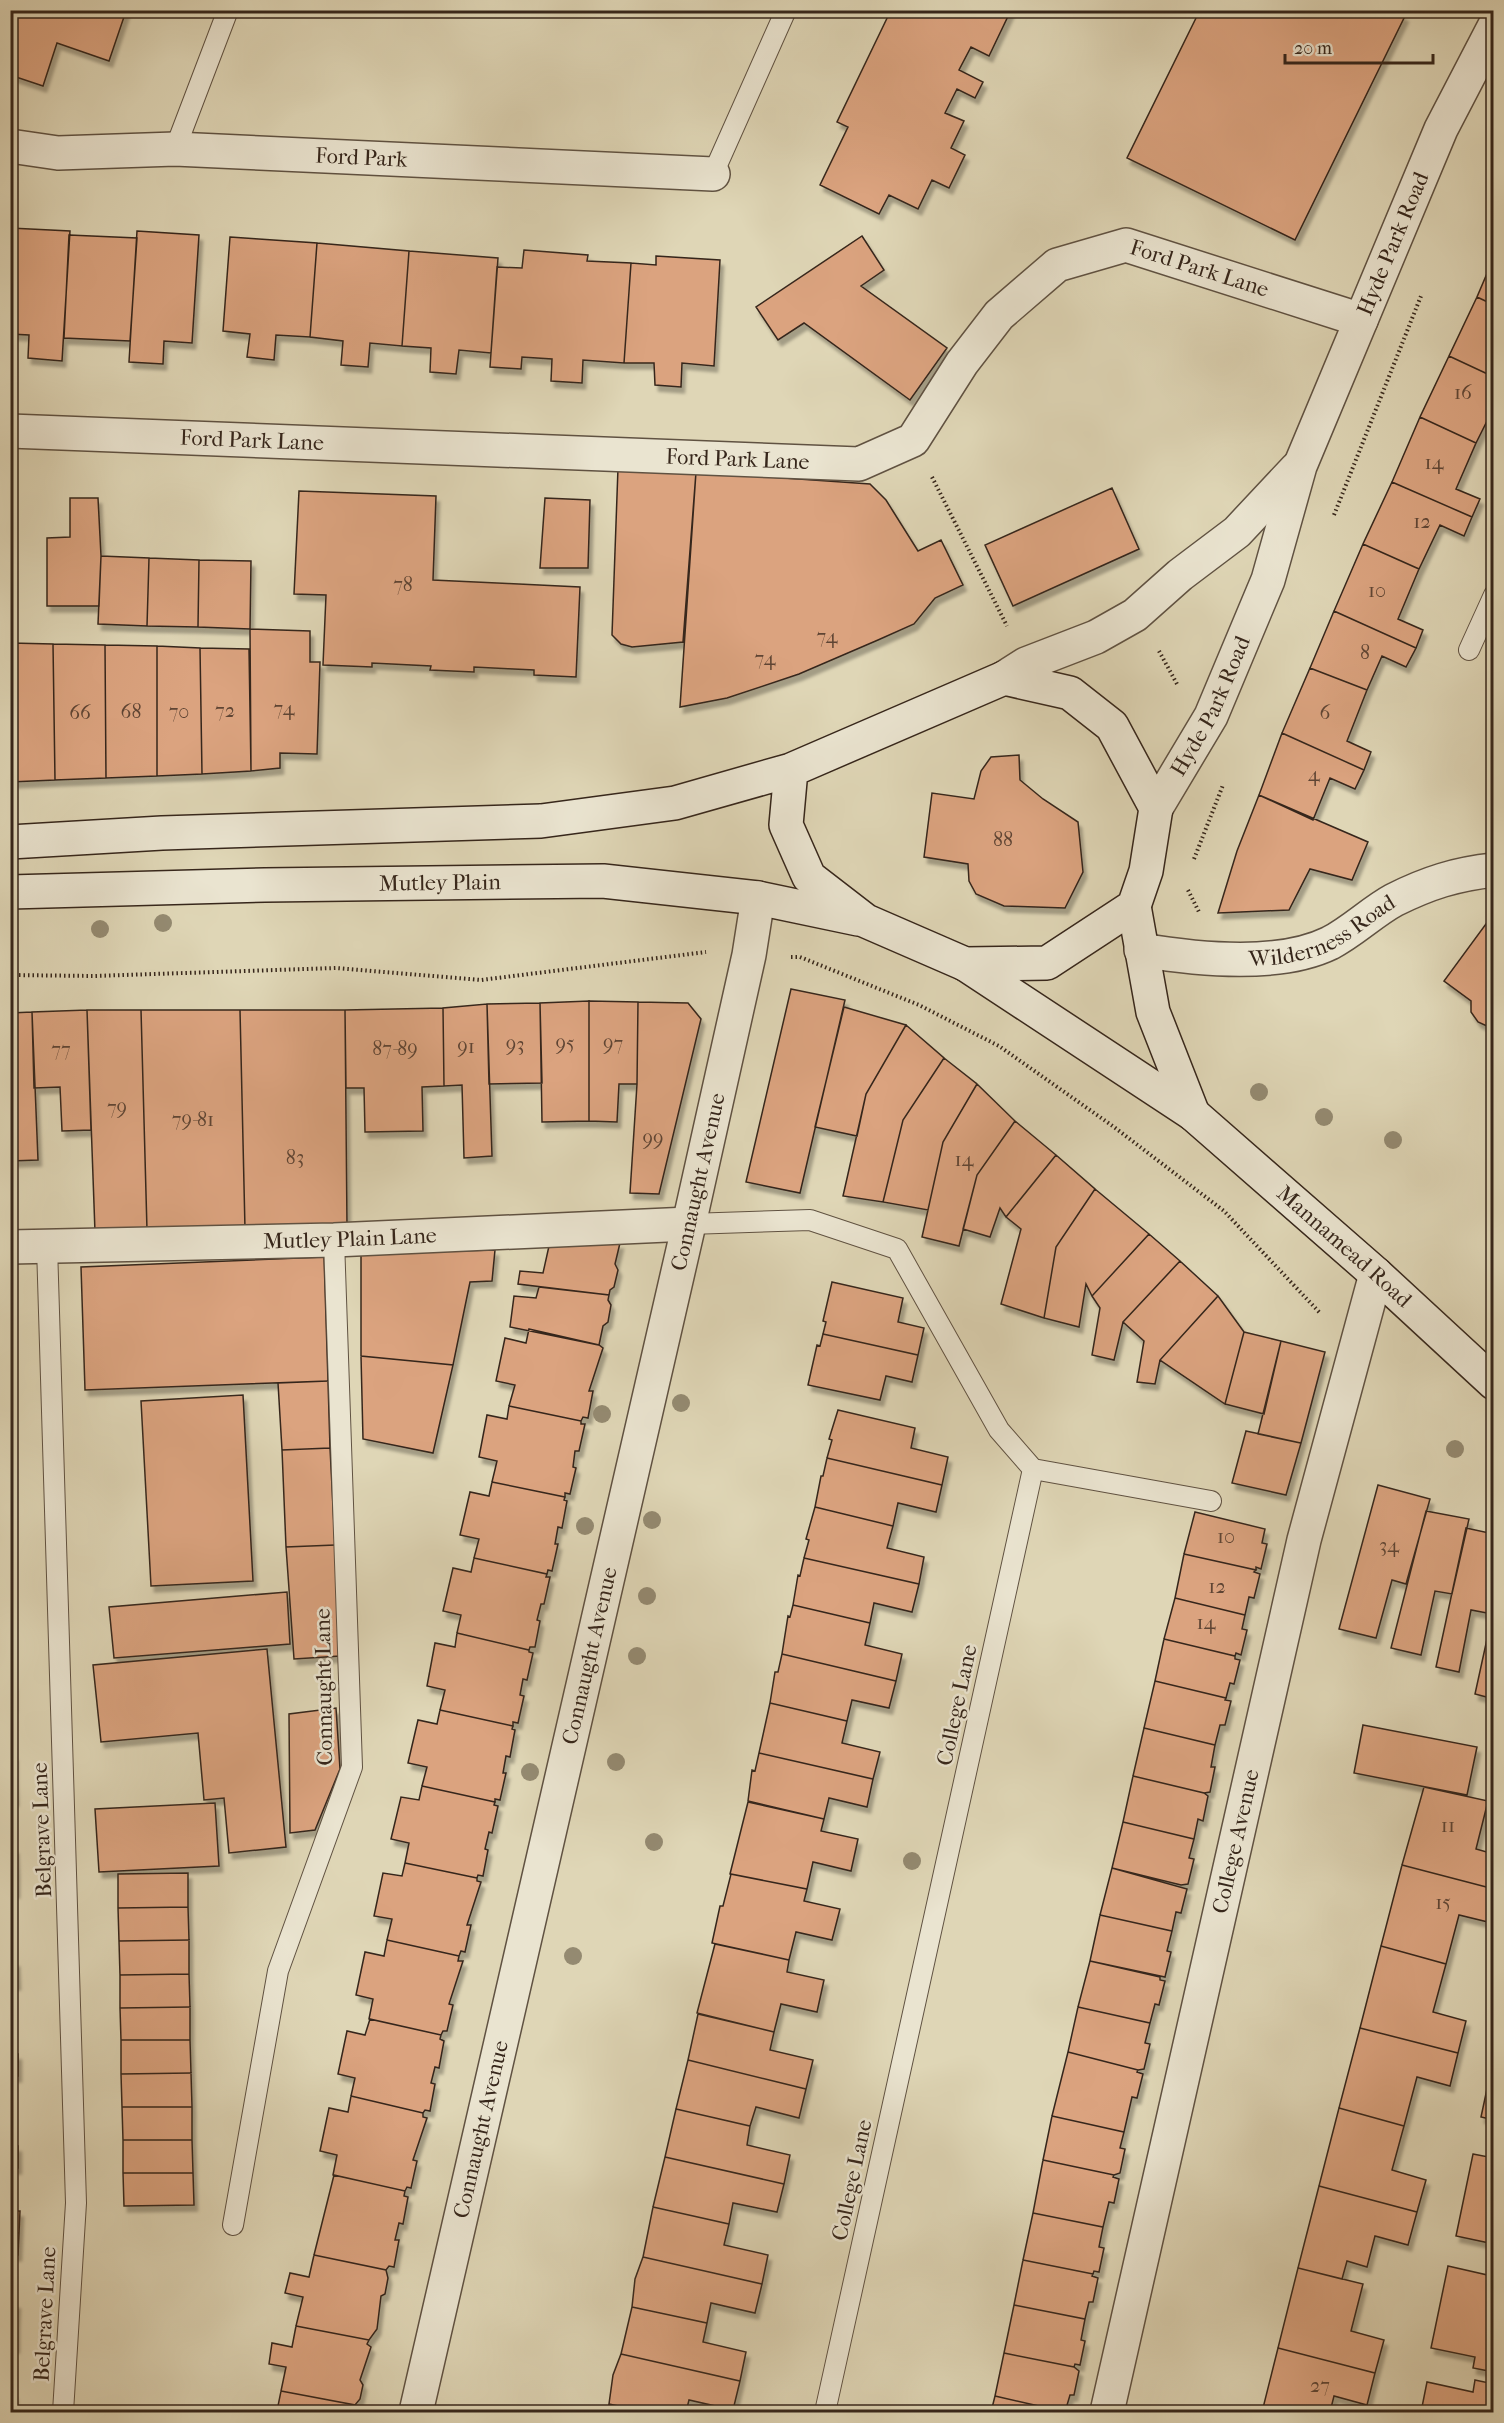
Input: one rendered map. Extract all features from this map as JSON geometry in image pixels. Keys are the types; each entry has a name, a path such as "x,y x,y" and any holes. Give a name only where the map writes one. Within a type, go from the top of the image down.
{"street":[{"name":"Hyde Park Road","path":"1156,807 1211,716 1269,580 1300,466 1441,129 1494,27"},
{"name":"Ford Park","path":"10,146 58,153 175,149 713,174"},
{"name":"Ford Park Lane","path":"10,431 859,464 913,440 963,363 999,315 1057,265 1126,245 1360,320"},
{"name":"Hyde Park Road","path":"791,770 1096,637 1135,615 1180,575 1237,532 1300,466"},
{"path":"10,842 162,833 547,820 675,803 791,770 786,825 809,877 866,921 965,964 1047,963 1134,906 1146,871 1156,807 1112,726 1070,693 1015,671"},
{"name":"Wilderness Road","path":"1141,950 1197,959 1287,956 1329,943 1394,901 1454,875 1494,870"},
{"name":"Mutley Plain","path":"10,892 265,885 603,881 758,898 866,921"},
{"name":"Connaught Avenue","path":"416,2412 689,1224 749,955 758,898"},
{"name":"Mannamead Road","path":"1134,906 1153,1012 1193,1114"},
{"name":"Mannamead Road","path":"965,964 1193,1114 1376,1274 1494,1383"},
{"name":"Mutley Plain Lane","path":"10,1247 334,1240 689,1224"},
{"name":"College Avenue","path":"1107,2412 1304,1540 1376,1274"}],"lane":[{"path":"175,149 228,10"},
{"path":"713,174 786,10"},
{"path":"1469,650 1494,595"},
{"path":"689,1224 810,1220 897,1250 999,1430 1033,1469 1211,1501"},
{"name":"Connaught Lane","path":"232,2225 278,1971 352,1767 334,1240"},
{"name":"Belgrave Lane","path":"47,1246 76,2203 63,2412"},
{"name":"College Lane","path":"825,2412 1033,1469"}],"path":[{"path":"913,440 1015,671"},
{"path":"1135,615 1159,649 1179,689 1211,716"},
{"path":"10,975 94,976 336,968 481,980 703,952 800,957 919,1005 999,1046 1114,1127 1224,1211 1356,1351"}],"building":[{"path":"10,10 126,11 109,61 57,43 43,86 10,75"},
{"path":"891,10 1011,10 989,56 971,47 959,70 983,82 975,98 957,89 945,113 964,121 951,148 965,155 949,188 932,180 918,209 889,195 879,214 820,185 848,127 837,122"},
{"path":"1200,10 1395,10 1405,16 1295,240 1127,158"},
{"path":"10,228 70,231 62,361 28,358 29,335 10,334"},
{"path":"137,231 199,235 192,343 164,341 163,364 129,362"},
{"path":"69,235 137,238 130,341 64,338"},
{"path":"862,236 884,270 861,286 947,348 910,400 804,323 778,340 756,307"},
{"path":"230,237 317,243 310,337 276,335 274,360 247,357 250,334 223,331"},
{"path":"317,243 409,251 402,346 370,343 368,367 341,365 343,341 310,337"},
{"path":"524,250 588,255 587,261 631,263 624,363 583,360 582,383 551,381 552,359 522,357 521,369 490,367 497,267 522,268"},
{"path":"409,251 498,258 491,353 459,350 456,374 430,372 431,348 402,346"},
{"path":"656,256 720,260 714,366 682,363 681,387 655,385 654,363 624,363 631,263 656,265"},
{"path":"1494,257 1494,305 1477,297"},
{"path":"1477,297 1494,305 1494,377 1449,356"},
{"path":"1449,356 1494,377 1494,407 1476,443 1420,417"},
{"path":"1420,417 1476,443 1456,489 1480,499 1472,517 1392,482"},
{"path":"618,468 696,472 683,642 632,647 621,644 612,635"},
{"path":"696,472 870,484 886,500 918,551 941,540 963,585 935,598 914,624 878,640 799,674 727,698 680,707"},
{"path":"1392,482 1472,517 1464,536 1440,525 1419,569 1363,544"},
{"path":"1112,488 1139,549 1013,606 985,545"},
{"path":"299,491 436,496 433,580 580,587 576,677 534,675 534,670 474,667 474,672 430,670 431,666 372,663 372,667 323,665 326,595 294,594"},
{"path":"70,498 98,498 101,556 99,606 47,606 47,538 70,537"},
{"path":"545,498 590,500 588,568 540,568"},
{"path":"1363,544 1419,569 1398,619 1423,630 1416,648 1334,611"},
{"path":"101,556 149,558 147,626 98,624"},
{"path":"149,558 199,560 198,627 147,626"},
{"path":"199,560 251,561 250,629 198,627"},
{"path":"1334,611 1416,648 1406,667 1382,656 1367,690 1310,668"},
{"path":"250,629 310,631 310,662 320,662 317,754 280,753 280,768 251,771"},
{"path":"10,643 53,644 55,780 10,782"},
{"path":"53,644 105,645 106,778 55,780"},
{"path":"105,645 157,646 157,776 106,778"},
{"path":"157,646 200,648 202,774 157,776"},
{"path":"200,648 249,649 251,771 202,774"},
{"path":"1310,668 1367,690 1347,741 1371,752 1364,770 1282,733"},
{"path":"1282,733 1364,770 1355,789 1330,778 1313,820 1259,795"},
{"path":"1019,755 1020,780 1043,799 1078,822 1083,872 1065,908 1004,906 976,894 969,881 968,864 924,857 932,793 974,799 981,771 991,757"},
{"path":"1259,795 1368,842 1352,880 1310,869 1289,910 1218,913 1237,851"},
{"path":"1494,913 1494,1027 1489,1027 1478,1022 1471,1012 1471,1001 1444,981"},
{"path":"791,989 845,1000 800,1193 746,1182"},
{"path":"589,1001 638,1002 637,1084 619,1084 617,1122 589,1121"},
{"path":"589,1001 589,1121 542,1122 540,1003"},
{"path":"638,1002 688,1003 701,1019 659,1194 630,1193 637,1084"},
{"path":"540,1003 542,1083 489,1084 487,1004"},
{"path":"487,1004 492,1156 464,1158 462,1085 444,1086 443,1008"},
{"path":"844,1007 906,1025 866,1094 857,1136 815,1127"},
{"path":"443,1008 444,1086 422,1087 423,1131 365,1132 364,1088 346,1088 345,1010"},
{"path":"87,1010 91,1130 62,1131 60,1087 34,1088 32,1012"},
{"path":"87,1010 141,1010 147,1230 95,1232"},
{"path":"141,1010 240,1010 245,1229 147,1230"},
{"path":"240,1010 345,1010 347,1226 245,1229"},
{"path":"32,1012 38,1160 10,1161 10,1013"},
{"path":"906,1025 944,1058 903,1120 883,1202 843,1196 866,1094"},
{"path":"944,1058 977,1084 943,1142 928,1210 883,1202 903,1120"},
{"path":"977,1084 1015,1121 977,1175 959,1246 922,1237 943,1142"},
{"path":"1015,1121 1056,1155 1006,1217 1000,1208 990,1237 963,1229 977,1175"},
{"path":"1056,1155 1095,1189 1056,1247 1044,1318 1001,1304 1021,1229 1006,1217"},
{"path":"1095,1189 1149,1234 1092,1296 1086,1284 1079,1327 1044,1318 1056,1247"},
{"path":"1149,1234 1180,1261 1123,1322 1114,1360 1092,1355 1100,1308 1092,1296"},
{"path":"620,1243 615,1264 618,1270 614,1287 610,1290 609,1295 518,1284 520,1271 543,1273 549,1246"},
{"path":"495,1250 492,1281 470,1282 453,1365 361,1356 361,1253"},
{"path":"324,1257 328,1381 85,1390 81,1267"},
{"path":"1180,1261 1218,1296 1160,1360 1155,1384 1137,1382 1144,1341 1123,1322"},
{"path":"832,1282 903,1298 898,1322 924,1328 918,1355 823,1334 826,1322 823,1321"},
{"path":"539,1287 609,1295 608,1300 611,1305 608,1322 603,1326 599,1345 510,1327 514,1296 536,1298"},
{"path":"1218,1296 1244,1332 1225,1404 1160,1360"},
{"path":"529,1329 599,1345 603,1348 589,1391 593,1391 588,1418 583,1417 581,1421 509,1406 515,1385 496,1381 505,1338 526,1343"},
{"path":"1244,1332 1281,1341 1264,1414 1225,1404"},
{"path":"823,1334 918,1355 912,1382 886,1376 880,1400 808,1385 817,1345 820,1346"},
{"path":"1281,1341 1325,1352 1301,1443 1258,1434"},
{"path":"361,1356 453,1365 433,1453 363,1439"},
{"path":"328,1381 330,1448 282,1450 278,1383"},
{"path":"243,1395 253,1581 151,1586 141,1401"},
{"path":"509,1406 581,1421 581,1424 585,1424 579,1451 575,1451 573,1467 576,1468 570,1494 565,1493 565,1497 492,1482 497,1461 479,1457 487,1415 507,1419"},
{"path":"838,1410 915,1428 911,1448 948,1457 942,1485 827,1458 832,1440 829,1439"},
{"path":"1246,1431 1301,1443 1286,1495 1232,1483"},
{"path":"330,1448 335,1545 286,1547 282,1450"},
{"path":"827,1458 942,1485 936,1512 898,1503 893,1526 815,1507"},
{"path":"492,1482 565,1497 564,1500 567,1501 562,1528 558,1527 555,1544 558,1544 552,1571 548,1570 547,1574 474,1558 479,1539 460,1535 470,1492 489,1496"},
{"path":"1378,1485 1430,1499 1406,1584 1392,1580 1376,1638 1339,1629"},
{"path":"815,1507 893,1526 887,1548 924,1557 919,1584 804,1558 809,1540 806,1539"},
{"path":"1426,1511 1469,1519 1452,1594 1435,1591 1421,1655 1391,1648"},
{"path":"1195,1512 1265,1529 1262,1543 1267,1544 1261,1569 1256,1567 1256,1570 1184,1554"},
{"path":"1466,1528 1494,1534 1494,1607 1492,1614 1471,1610 1459,1672 1436,1667"},
{"path":"335,1545 340,1656 294,1659 286,1547"},
{"path":"1184,1554 1256,1570 1254,1572 1260,1574 1254,1598 1249,1597 1245,1615 1175,1598"},
{"path":"474,1558 547,1574 546,1577 550,1577 544,1604 541,1604 537,1620 540,1621 535,1647 530,1647 529,1650 457,1633 461,1615 443,1611 453,1568 471,1572"},
{"path":"804,1558 919,1584 912,1612 874,1603 870,1623 793,1605 798,1575 800,1576"},
{"path":"287,1592 290,1644 114,1658 109,1607"},
{"path":"1175,1598 1245,1615 1242,1629 1247,1630 1241,1655 1236,1653 1235,1656 1164,1639"},
{"path":"793,1605 870,1623 865,1645 902,1654 896,1681 782,1654 788,1616 790,1617"},
{"path":"1494,1607 1494,1699 1475,1694"},
{"path":"457,1633 529,1650 533,1653 527,1680 523,1679 520,1695 524,1696 518,1723 513,1722 513,1726 440,1710 445,1690 427,1686 435,1643 455,1647"},
{"path":"1164,1639 1235,1656 1235,1659 1240,1660 1234,1684 1230,1683 1226,1698 1155,1681"},
{"path":"267,1649 286,1847 229,1853 224,1798 204,1800 198,1733 101,1742 93,1665"},
{"path":"782,1654 896,1681 889,1708 852,1700 847,1721 770,1703 775,1672 778,1672"},
{"path":"1155,1681 1231,1701 1225,1725 1220,1725 1215,1745 1144,1728"},
{"path":"10,1684 13,1684 13,1706 10,1706"},
{"path":"770,1703 847,1721 842,1743 880,1752 873,1779 759,1753"},
{"path":"336,1708 340,1769 315,1830 290,1833 289,1714"},
{"path":"440,1710 513,1726 512,1729 515,1730 510,1757 506,1756 503,1773 506,1773 500,1800 495,1799 495,1802 422,1786 427,1767 408,1763 418,1720 437,1724"},
{"path":"1363,1725 1477,1747 1467,1795 1354,1773"},
{"path":"1144,1728 1215,1745 1211,1767 1215,1767 1210,1792 1204,1793 1133,1776"},
{"path":"759,1753 873,1779 867,1807 829,1798 824,1819 748,1801 752,1770 755,1771"},
{"path":"10,1755 14,1755 14,1777 10,1777"},
{"path":"1133,1776 1204,1793 1208,1796 1203,1821 1198,1819 1194,1839 1123,1822"},
{"path":"10,1777 14,1777 15,1800 10,1800"},
{"path":"422,1786 495,1802 494,1805 498,1806 492,1833 489,1832 485,1849 488,1850 483,1876 478,1875 477,1878 405,1863 409,1843 391,1839 401,1797 419,1800"},
{"path":"1424,1787 1488,1801 1476,1849 1494,1854 1494,1889 1402,1865"},
{"path":"748,1802 824,1819 821,1831 858,1839 851,1871 813,1862 807,1889 730,1874"},
{"path":"215,1803 219,1866 99,1872 95,1809"},
{"path":"1123,1822 1194,1839 1189,1858 1194,1859 1188,1884 1181,1885 1112,1868"},
{"path":"10,1848 15,1848 16,1870 10,1870"},
{"path":"405,1863 477,1878 477,1881 481,1882 467,1925 471,1925 465,1952 461,1951 459,1956 387,1940 392,1919 374,1916 383,1873 402,1876"},
{"path":"1402,1865 1494,1889 1492,1923 1459,1915 1446,1964 1381,1946"},
{"path":"1112,1868 1187,1889 1181,1913 1176,1912 1172,1931 1100,1915"},
{"path":"10,1870 16,1870 16,1892 10,1892"},
{"path":"188,1873 188,1907 118,1908 118,1874"},
{"path":"731,1874 807,1889 804,1901 840,1909 832,1940 796,1932 789,1960 712,1943 720,1906 723,1906"},
{"path":"188,1907 189,1940 119,1941 118,1908"},
{"path":"1100,1915 1172,1931 1167,1951 1171,1952 1165,1977 1090,1961"},
{"path":"189,1940 189,1974 120,1975 119,1941"},
{"path":"387,1940 459,1956 458,1961 463,1961 449,2004 453,2005 447,2031 443,2031 441,2035 369,2019 373,1999 356,1995 365,1952 384,1956"},
{"path":"715,1944 789,1960 787,1972 824,1980 817,2012 781,2004 774,2032 697,2013"},
{"path":"1381,1946 1446,1964 1433,2012 1466,2021 1458,2053 1360,2028"},
{"path":"10,1961 16,1961 17,1984 10,1984"},
{"path":"1090,1961 1160,1977 1160,1980 1165,1981 1159,2005 1155,2004 1150,2023 1078,2007"},
{"path":"189,1974 190,2007 120,2008 120,1975"},
{"path":"190,2007 190,2040 121,2040 120,2008"},
{"path":"1078,2007 1150,2023 1145,2043 1150,2044 1144,2069 1138,2070 1068,2052"},
{"path":"698,2014 774,2032 770,2050 813,2060 806,2089 688,2060"},
{"path":"370,2019 441,2035 440,2039 444,2041 439,2068 435,2067 431,2083 435,2084 430,2111 425,2110 423,2113 351,2096 355,2078 338,2074 347,2031 365,2035"},
{"path":"1360,2028 1458,2053 1450,2086 1417,2077 1404,2126 1339,2108"},
{"path":"121,2040 190,2040 191,2073 121,2074"},
{"path":"1068,2052 1138,2070 1137,2072 1143,2074 1137,2098 1132,2097 1124,2132 1052,2116"},
{"path":"10,2054 18,2054 18,2076 10,2076"},
{"path":"1494,2056 1494,2120 1481,2117"},
{"path":"688,2060 806,2089 799,2118 756,2107 750,2126 676,2109"},
{"path":"191,2073 192,2107 122,2107 121,2074"},
{"path":"351,2096 423,2113 423,2117 427,2118 413,2160 417,2161 411,2188 407,2187 405,2191 333,2175 337,2155 320,2151 329,2108 348,2112"},
{"path":"122,2107 192,2107 192,2140 123,2140"},
{"path":"1339,2108 1404,2126 1392,2170 1426,2180 1417,2212 1319,2186"},
{"path":"676,2109 750,2126 747,2145 790,2155 784,2184 665,2157"},
{"path":"1052,2116 1124,2132 1120,2148 1125,2149 1120,2173 1114,2175 1043,2160"},
{"path":"123,2140 192,2140 193,2173 123,2173"},
{"path":"10,2146 18,2146 18,2168 10,2168"},
{"path":"1473,2154 1494,2158 1494,2244 1456,2236"},
{"path":"665,2157 784,2184 777,2212 733,2203 729,2224 653,2207"},
{"path":"1043,2160 1114,2175 1113,2177 1119,2179 1114,2203 1109,2202 1103,2227 1033,2213"},
{"path":"123,2173 193,2173 194,2205 124,2206"},
{"path":"334,2175 405,2191 404,2196 408,2197 403,2224 399,2223 395,2240 399,2240 394,2267 389,2266 386,2270 314,2255"},
{"path":"1319,2186 1417,2212 1408,2245 1375,2236 1367,2267 1347,2261 1342,2279 1298,2268"},
{"path":"653,2207 729,2224 724,2245 768,2255 762,2284 643,2257"},
{"path":"10,2211 20,2211 19,2233 10,2233"},
{"path":"1033,2213 1103,2227 1099,2247 1104,2248 1099,2272 1094,2271 1093,2274 1023,2260"},
{"path":"10,2233 19,2233 18,2255 10,2255"},
{"path":"314,2255 386,2270 388,2278 385,2294 381,2296 377,2329 369,2340 296,2326 303,2297 285,2293 290,2273 309,2277"},
{"path":"643,2257 762,2284 755,2313 711,2303 707,2323 632,2307 635,2279"},
{"path":"1023,2260 1093,2274 1092,2276 1098,2278 1093,2302 1089,2302 1085,2319 1014,2305"},
{"path":"1448,2266 1492,2276 1494,2268 1494,2372 1473,2368 1475,2357 1431,2348"},
{"path":"1298,2268 1363,2284 1351,2331 1384,2340 1375,2373 1278,2348"},
{"path":"10,2302 17,2303 16,2324 10,2324"},
{"path":"1014,2305 1085,2319 1081,2340 1085,2341 1080,2365 1075,2364 1074,2367 1004,2353"},
{"path":"632,2307 707,2323 703,2342 746,2352 740,2381 621,2354"},
{"path":"10,2324 16,2324 16,2347 10,2347"},
{"path":"296,2326 369,2340 367,2344 371,2347 360,2380 363,2385 360,2399 355,2405 281,2391 286,2367 269,2364 272,2343 292,2347"},
{"path":"1278,2348 1375,2373 1367,2405 1334,2396 1330,2412 1262,2412"},
{"path":"1004,2353 1074,2367 1079,2371 1074,2395 1070,2395 1065,2412 995,2396"},
{"path":"621,2354 740,2381 733,2410 689,2400 686,2412 646,2412 609,2404 613,2375"},
{"path":"1475,2380 1494,2384 1494,2412 1421,2412 1427,2382 1473,2392"},
{"path":"281,2391 355,2405 357,2412 258,2412 259,2408 277,2411"},
{"path":"10,2394 14,2394 14,2412 10,2412"},
{"path":"995,2396 1065,2412 991,2412"},
{"path":"609,2404 646,2412 607,2412"}]}
